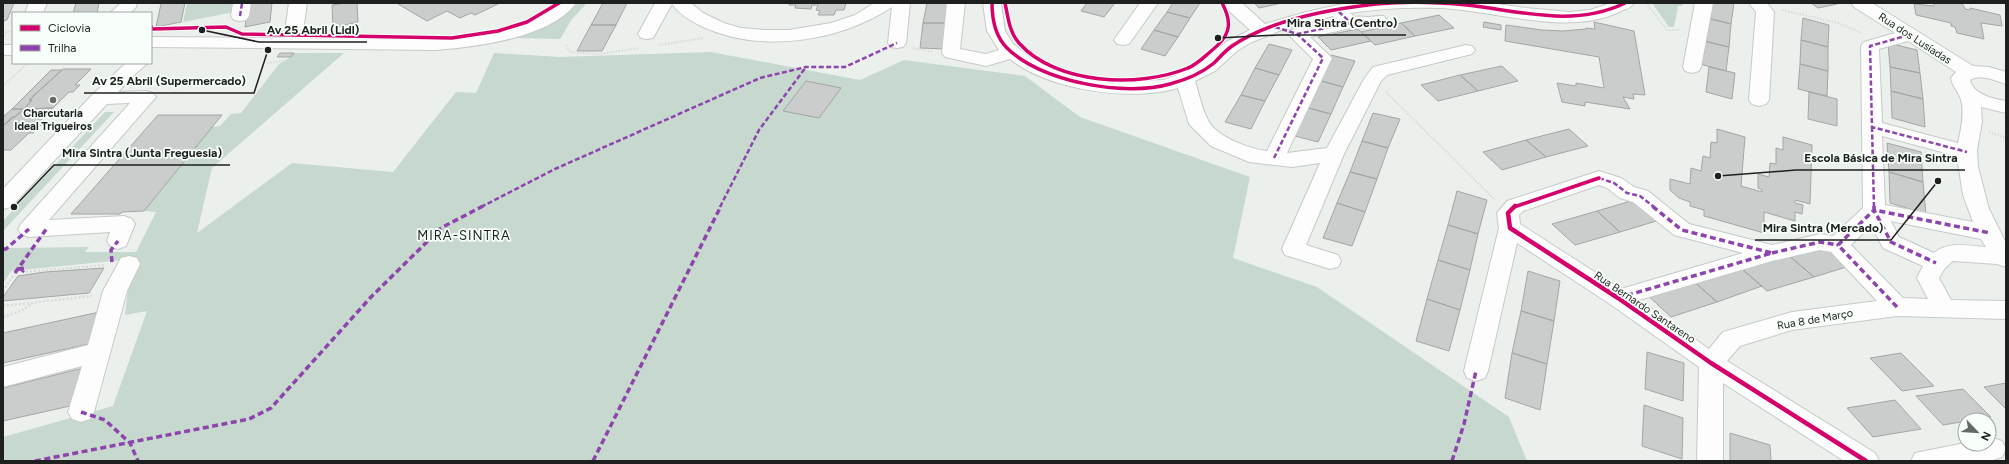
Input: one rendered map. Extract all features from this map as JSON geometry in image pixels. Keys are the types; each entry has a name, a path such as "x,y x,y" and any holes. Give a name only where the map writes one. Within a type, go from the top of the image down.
{"street":[{"path":"292,44 298,3"},
{"path":"152,42 462,44 484,40 519,30 554,13 567,3"},
{"path":"647,34 664,3"},
{"path":"680,3 690,14 709,24 734,32 775,36 818,32 857,20 886,3"},
{"path":"897,43 901,3"},
{"path":"956,3 951,54 986,60 1014,52"},
{"path":"992,3 996,32 1014,52 1032,66 1068,80 1111,88 1164,86 1186,78 1208,67 1231,47 1269,30 1302,18 1337,10 1362,6 1425,3 1467,6 1526,14 1560,16 1599,13 1624,3"},
{"path":"1123,40 1149,3"},
{"path":"1692,68 1704,3"},
{"name":"Rua dos Lusíadas","path":"1860,3 1969,72"},
{"path":"1759,4 1765,12 1759,100"},
{"path":"1234,5 1269,30 1298,34 1351,23 1378,20"},
{"path":"1231,47 1236,34 1237,20 1234,5"},
{"path":"1337,10 1351,23"},
{"path":"1274,158 1323,58 1298,34"},
{"path":"1909,35 1870,46 1874,210 1891,242 1936,263"},
{"path":"152,54 172,43"},
{"path":"1330,261 1293,249 1334,154 1373,79 1380,71 1466,50"},
{"path":"3,202 132,65"},
{"path":"2006,78 1997,72 1969,72 1960,78 1963,87 1969,92 1985,102 2006,107"},
{"path":"1186,78 1199,124 1218,141 1249,155 1274,158 1292,160 1334,154"},
{"path":"1969,92 1972,126 1967,152 1971,186 1990,233 2005,257"},
{"path":"100,98 146,97 30,229 124,224 118,241"},
{"path":"1972,126 2006,107"},
{"path":"1872,127 1967,152"},
{"path":"1476,371 1509,220 1514,206 1599,178 1614,183 1627,193 1640,196 1682,230 1772,253"},
{"path":"1874,210 1990,233"},
{"path":"1838,244 1874,210"},
{"name":"Rua Bernardo Santareno","path":"1509,220 1711,363 1866,461"},
{"path":"1618,298 1772,253 1820,242 1838,244 1897,307"},
{"path":"1944,308 1928,278 1936,263 1948,254 2005,257"},
{"path":"81,412 115,291 119,264"},
{"name":"Rua 8 de Março","path":"1711,363 1732,339 1792,321 1897,307 2006,310"},
{"path":"3,377 98,352"},
{"path":"1710,461 1711,363"},
{"path":"1924,461 1998,452"}],"path":[{"path":"1646,3 1667,30 1680,30 1698,34"},
{"path":"1759,4 1838,23 1882,42"},
{"path":"7,45 6,32 12,31"},
{"path":"897,43 926,51 951,54"},
{"path":"3,86 27,64"},
{"path":"1373,79 1509,220"},
{"path":"22,272 119,264"},
{"path":"3,291 15,273"},
{"path":"3,306 90,296 115,291"},
{"path":"3,317 21,312 35,302"}],"green space":[{"path":"187,3 235,3 234,12 183,22"},
{"path":"578,3 587,3 572,19 560,39 516,38 556,19"},
{"path":"1652,3 1683,3 1682,6 1678,6 1674,27 1669,27"},
{"path":"711,52 860,80 904,60 1025,76 1080,117 1250,177 1233,258 1317,287 1509,417 1527,461 3,461 3,437 113,406 147,311 125,315 133,259 11,271 3,284 3,248 89,247 85,252 136,252 156,212 144,211 212,127 220,126 231,114 241,113 279,64 291,57 294,53 344,53 212,168 197,233 292,163 393,172 456,92 476,93 494,53 560,57"},
{"path":"105,112 114,112 3,231 3,221"}],"building":[{"path":"3,3 14,3 7,20 3,21"},
{"path":"76,3 99,3 97,12 73,12"},
{"path":"185,3 181,22 156,27 161,4"},
{"path":"272,3 270,22 245,27 248,4"},
{"path":"357,3 358,22 333,28 332,5"},
{"path":"500,3 475,15 471,13 460,18 447,11 427,21 398,4"},
{"path":"603,3 627,3 616,25 591,25"},
{"path":"789,3 846,3 844,10 836,10 834,15 818,15 820,11 816,10 818,5 812,5 811,9 795,8 796,5 789,5"},
{"path":"927,3 950,3 948,23 923,23"},
{"path":"1087,3 1115,3 1104,17 1081,11"},
{"path":"1173,3 1200,3 1190,18 1167,12"},
{"path":"1254,3 1282,3 1259,8"},
{"path":"1709,3 1734,3 1731,24 1707,18"},
{"path":"1811,3 1836,3 1837,4 1818,8"},
{"path":"1934,3 1962,3 1965,9 1970,10 1970,8 2000,15 2002,26 1981,23 1984,39 1957,33 1955,27 1951,26 1951,23 1916,15 1914,4 1934,6"},
{"path":"1167,12 1190,18 1178,37 1154,30"},
{"path":"1439,15 1454,28 1415,36 1401,23"},
{"path":"1707,18 1731,24 1729,47 1704,41"},
{"path":"1803,18 1829,25 1828,47 1801,40"},
{"path":"1484,22 1501,25 1501,30 1483,27"},
{"path":"1594,22 1634,31 1645,95 1633,94 1634,99 1623,97 1630,109 1585,102 1585,106 1562,102 1557,83 1576,86 1576,83 1604,88 1599,57 1505,41 1506,25 1542,30 1563,31 1586,28 1595,29"},
{"path":"923,23 948,23 945,49 920,48"},
{"path":"1401,23 1415,36 1375,45 1361,32"},
{"path":"591,25 616,25 602,51 577,51"},
{"path":"1358,29 1371,41 1331,50 1318,37"},
{"path":"1154,30 1178,37 1165,56 1141,49"},
{"path":"1801,40 1828,47 1828,71 1800,64"},
{"path":"1704,41 1729,47 1726,71 1700,64"},
{"path":"1888,43 1917,50 1920,73 1890,67"},
{"path":"1269,44 1292,50 1279,75 1255,68"},
{"path":"280,53 294,53 291,57 277,57"},
{"path":"1331,55 1355,61 1343,87 1318,80"},
{"path":"1800,64 1828,71 1827,96 1798,89"},
{"path":"1502,66 1518,81 1478,91 1460,75"},
{"path":"1709,67 1735,73 1732,99 1706,92"},
{"path":"1890,67 1920,73 1923,99 1891,91"},
{"path":"1255,68 1279,75 1265,101 1241,95"},
{"path":"63,69 91,69 75,85 80,85 73,92 69,92 53,108 24,109 32,100 29,100"},
{"path":"51,70 62,70 29,100 32,100 24,109 12,109"},
{"path":"1460,75 1478,91 1438,101 1421,85"},
{"path":"1318,80 1343,87 1331,114 1305,107"},
{"path":"806,81 841,88 819,118 783,111"},
{"path":"1891,91 1923,99 1925,127 1892,118"},
{"path":"1809,92 1837,99 1837,126 1808,119"},
{"path":"1241,95 1265,101 1251,129 1225,122"},
{"path":"1305,107 1331,114 1318,142 1291,135"},
{"path":"53,108 36,125 41,125 33,133 29,133 11,150 3,150 3,126 12,117 15,117 24,109"},
{"path":"12,109 24,109 3,126 3,117"},
{"path":"1373,113 1400,119 1388,148 1362,141"},
{"path":"158,115 222,115 144,211 122,212 120,214 71,214"},
{"path":"1569,129 1588,146 1546,157 1526,140"},
{"path":"1717,129 1745,137 1741,186 1762,192 1762,190 1758,188 1758,174 1769,177 1770,163 1776,164 1776,148 1783,150 1783,137 1812,145 1810,204 1795,200 1795,203 1803,205 1802,214 1795,212 1795,221 1764,212 1764,233 1704,216 1704,210 1690,206 1690,202 1679,198 1670,190 1670,179 1690,184 1691,168 1701,171 1703,156 1710,158 1711,142 1717,143"},
{"path":"1526,140 1546,157 1502,170 1483,152"},
{"path":"1362,141 1388,148 1377,179 1350,172"},
{"path":"1887,143 1921,152 1923,182 1889,172"},
{"path":"1350,172 1377,179 1365,212 1337,203"},
{"path":"1889,172 1923,182 1926,214 1890,203"},
{"path":"1457,191 1487,200 1478,234 1448,225"},
{"path":"1641,198 1663,219 1620,232 1597,211"},
{"path":"1337,203 1365,212 1352,246 1323,238"},
{"path":"1597,211 1620,232 1575,245 1552,224"},
{"path":"1448,225 1478,234 1470,270 1438,260"},
{"path":"1830,242 1856,264 1814,277 1787,254"},
{"path":"1787,254 1814,277 1767,291 1742,269"},
{"path":"1438,260 1470,270 1460,310 1427,299"},
{"path":"1736,264 1762,286 1717,302 1691,279"},
{"path":"104,268 89,293 3,301 3,297 18,276 45,272"},
{"path":"1528,271 1560,281 1554,321 1521,311"},
{"path":"1691,279 1717,302 1671,317 1645,293"},
{"path":"1427,299 1460,310 1449,351 1416,341"},
{"path":"104,311 93,343 3,363 3,333"},
{"path":"1521,311 1554,321 1547,364 1512,353"},
{"path":"1647,352 1684,363 1683,401 1645,389"},
{"path":"1512,353 1547,364 1540,410 1505,398"},
{"path":"1901,353 1934,386 1902,391 1870,358"},
{"path":"83,368 70,406 3,421 3,388"},
{"path":"2006,383 2006,409 1984,387"},
{"path":"1963,389 1986,412 1957,412 1957,423 1943,425 1916,396"},
{"path":"1895,400 1921,429 1873,437 1847,408"},
{"path":"1644,405 1683,418 1682,459 1642,446"},
{"path":"1730,433 1770,445 1771,461 1730,461"}],"marked path":[{"path":"240,16 242,3"},
{"path":"1275,27 1297,34 1351,23 1337,10"},
{"path":"1351,23 1361,21 1363,24 1378,20"},
{"path":"1274,158 1323,58 1297,34"},
{"path":"1909,35 1870,46 1872,127 1967,152"},
{"path":"35,461 249,419 271,408 371,297 441,228 555,169 760,78 806,67 845,67 897,43"},
{"path":"593,461 759,130 806,67"},
{"path":"1872,127 1874,210 1990,233"},
{"path":"1599,178 1614,183 1627,193 1640,196 1682,230 1772,253 1618,298"},
{"path":"1897,307 1838,245 1874,210 1891,242 1936,263"},
{"path":"15,273 47,228"},
{"path":"3,249 6,249 29,229"},
{"path":"112,262 111,250 118,241"},
{"path":"1772,253 1820,242 1838,245"},
{"path":"18,269 25,268 22,272"},
{"path":"1452,461 1464,424 1476,371"},
{"path":"81,412 105,420 130,443 138,461"}],"cycle path":[{"path":"152,29 226,27 242,34 452,38 498,31 527,22 559,3"},
{"path":"992,3 996,31 1007,47 1024,61 1045,72 1070,80 1121,88 1163,86 1181,81 1211,65 1232,46 1246,38 1278,25 1312,15 1346,8 1388,3 1427,3 1467,5 1526,14 1569,17 1609,11 1625,3"},
{"path":"1005,3 1009,24 1013,34 1019,43 1034,57 1054,67 1076,74 1124,80 1169,74 1191,67 1208,54 1221,43 1228,31 1229,18 1222,3"},
{"path":"1599,178 1515,206 1508,213 1510,228 1618,298 1711,363 1866,461"}],"place":[{"name":"Av 25 Abril (Lidl)","path":"202,30"},
{"name":"Mira Sintra (Centro)","path":"1218,38"},
{"name":"Av 25 Abril (Supermercado)","path":"268,50"},
{"name":"Charcutaria Ideal Trigueiros","path":"53,100"},
{"name":"Escola Básica de Mira Sintra","path":"1718,176"},
{"name":"Mira Sintra (Mercado)","path":"1938,181"},
{"name":"Mira Sintra (Junta Freguesia)","path":"14,207"}],"district":[{"name":"MIRA-SINTRA","path":"464,235"}]}
